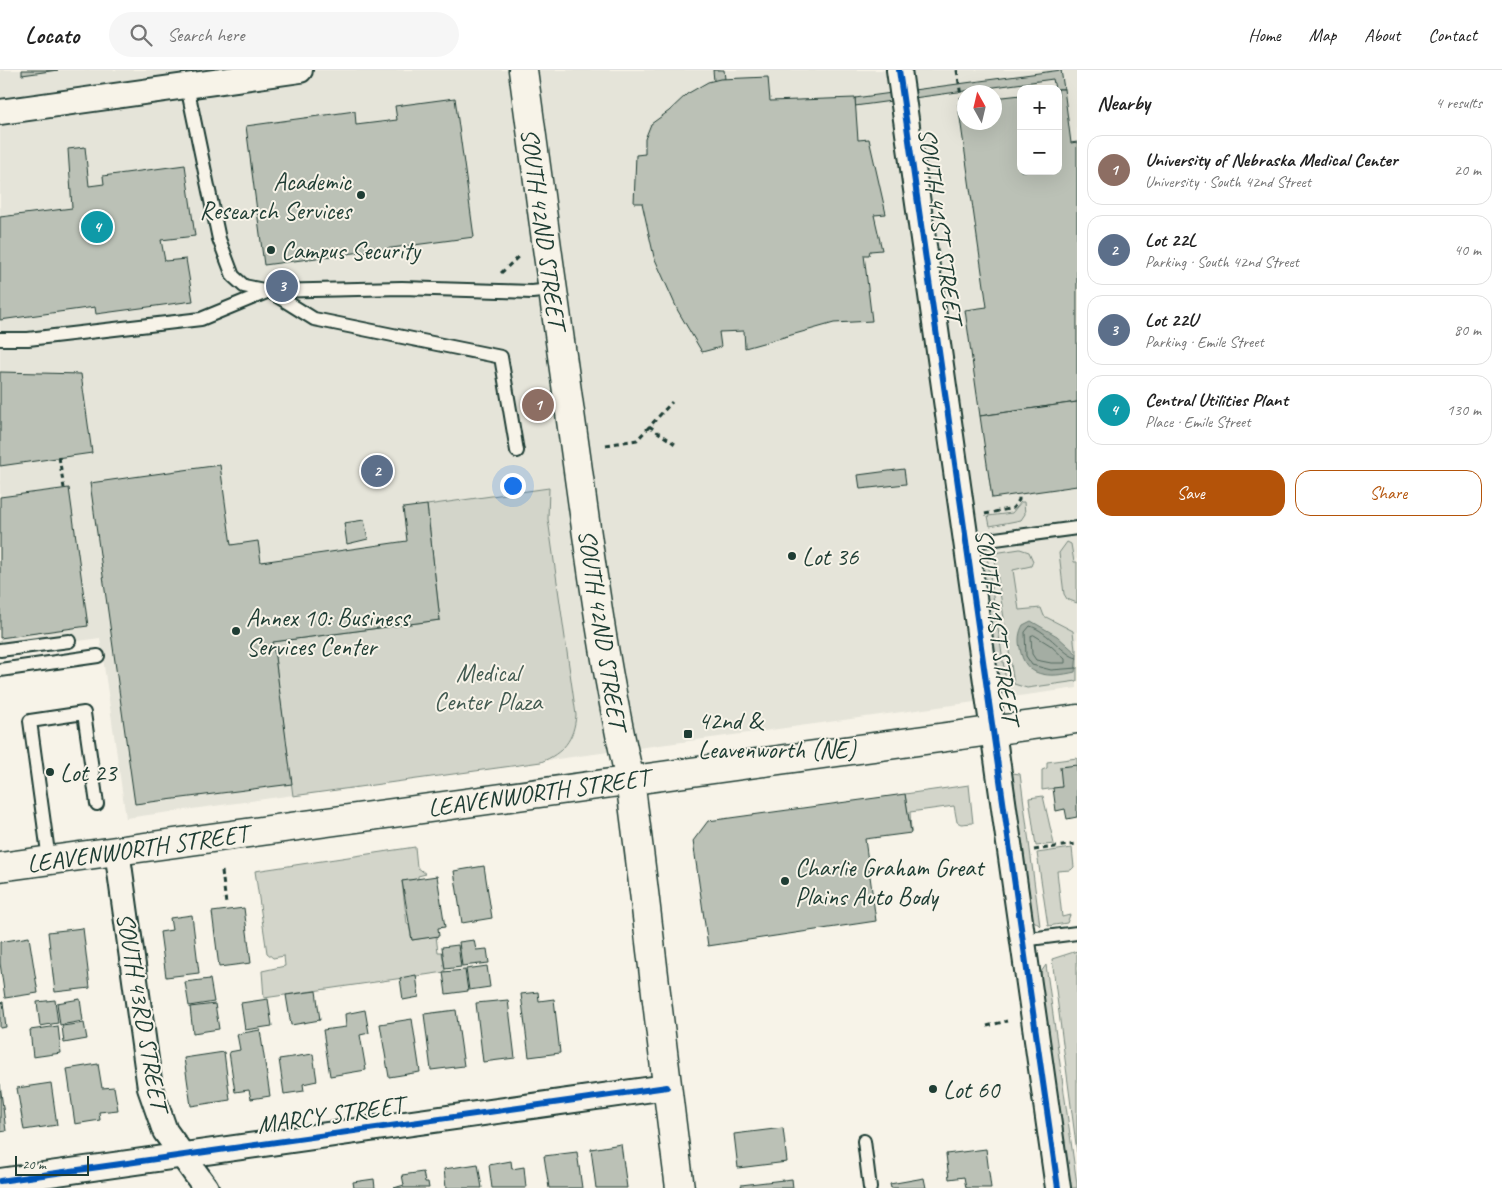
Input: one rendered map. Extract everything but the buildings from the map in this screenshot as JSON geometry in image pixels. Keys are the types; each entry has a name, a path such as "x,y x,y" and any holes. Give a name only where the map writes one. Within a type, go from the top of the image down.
{"main road":[{"name":"SOUTH 42ND STREET","path":"523,70 551,290 615,716 630,780 680,1188"},
{"name":"LEAVENWORTH STREET","path":"0,867 1077,719"}],"street":[{"path":"0,112 300,70"},
{"name":"SOUTH 41ST STREET","path":"899,70 1058,1188"},
{"name":"SOUTH 43RD STREET","path":"117,850 150,1088 165,1131 206,1188"},
{"name":"MARCY STREET","path":"0,1181 667,1087"}],"lane":[{"path":"187,86 220,239 233,276 244,286 269,291 402,288 532,292 551,290"},
{"path":"0,339 28,339 201,319 269,291"},
{"path":"269,291 314,319 501,357 517,451"},
{"path":"966,543 1077,528"},
{"path":"0,650 69,641"},
{"path":"0,670 98,656"},
{"path":"49,860 30,721 84,713 97,804"},
{"path":"1022,940 1077,933"},
{"path":"864,1141 870,1188"}],"path":[{"path":"957,70 959,85"},
{"path":"497,279 519,256"},
{"path":"606,445 637,440 672,402"},
{"path":"649,426 675,444"},
{"path":"59,458 64,488"},
{"path":"985,514 1013,508 1020,495"},
{"path":"1033,850 1077,844"},
{"path":"222,871 226,904"},
{"path":"987,1026 1007,1021"}],"shaded area":[{"path":"0,70 1077,70 1077,688 126,818 100,638 0,652"}],"green space":[{"name":"Medical Center Plaza","path":"549,488 548,519 576,715 573,732 566,744 561,750 541,762 293,796 273,642 440,620 427,505"},
{"path":"1021,502 1024,502 1025,514 1021,520 990,526 988,516 1012,513"},
{"path":"1067,542 1071,544 1074,562 1077,562 1077,603 1067,599 1064,594 1059,553"},
{"path":"1020,549 1029,552 1033,561 1031,566 1013,570 1019,610 1041,608 1044,616 1073,631 1075,650 1077,650 1077,681 1027,688 1014,684 994,553"},
{"path":"987,556 1006,681 999,682 982,562"},
{"path":"1077,758 1077,765 1062,787 1042,790 1042,770 1047,768 1047,762"},
{"path":"1012,773 1020,774 1040,926 1033,920"},
{"path":"969,785 973,823 961,824 957,822 954,806 910,812 911,832 905,794"},
{"path":"1043,796 1054,844 1036,846 1029,798"},
{"path":"415,847 417,867 426,874 418,876 418,879 402,881 407,924 409,925 412,940 436,936 438,952 442,952 445,972 264,998 262,971 285,966 284,956 273,958 267,953 255,871"},
{"path":"1072,848 1074,867 1071,870 1057,871 1062,917 1070,915 1067,923 1048,926 1037,853"},
{"path":"1077,951 1077,1152 1052,959"},
{"path":"1046,965 1077,1188 1070,1188 1040,980 1041,972"}],"water":[{"path":"1031,621 1057,636 1077,654 1075,672 1056,675 1040,674 1027,665 1022,658 1019,636 1023,625"}],"cycle path":[{"path":"899,70 1058,1188"},
{"path":"0,1181 667,1087"}],"place":[{"name":"Academic Research Services","path":"361,195"},
{"name":"Central Utilities Plant","path":"97,227"},
{"name":"Campus Security","path":"271,250"},
{"name":"Lot 22U","path":"282,286"},
{"name":"University of Nebraska Medical Center","path":"538,405"},
{"name":"Lot 22L","path":"377,471"},
{"name":"Lot 36","path":"792,556"},
{"name":"Annex 10: Business Services Center","path":"236,631"},
{"name":"42nd & Leavenworth (NE)","path":"688,734"},
{"name":"Lot 23","path":"50,772"},
{"name":"Charlie Graham Great Plains Auto Body","path":"785,881"},
{"name":"Lot 60","path":"933,1089"}]}
